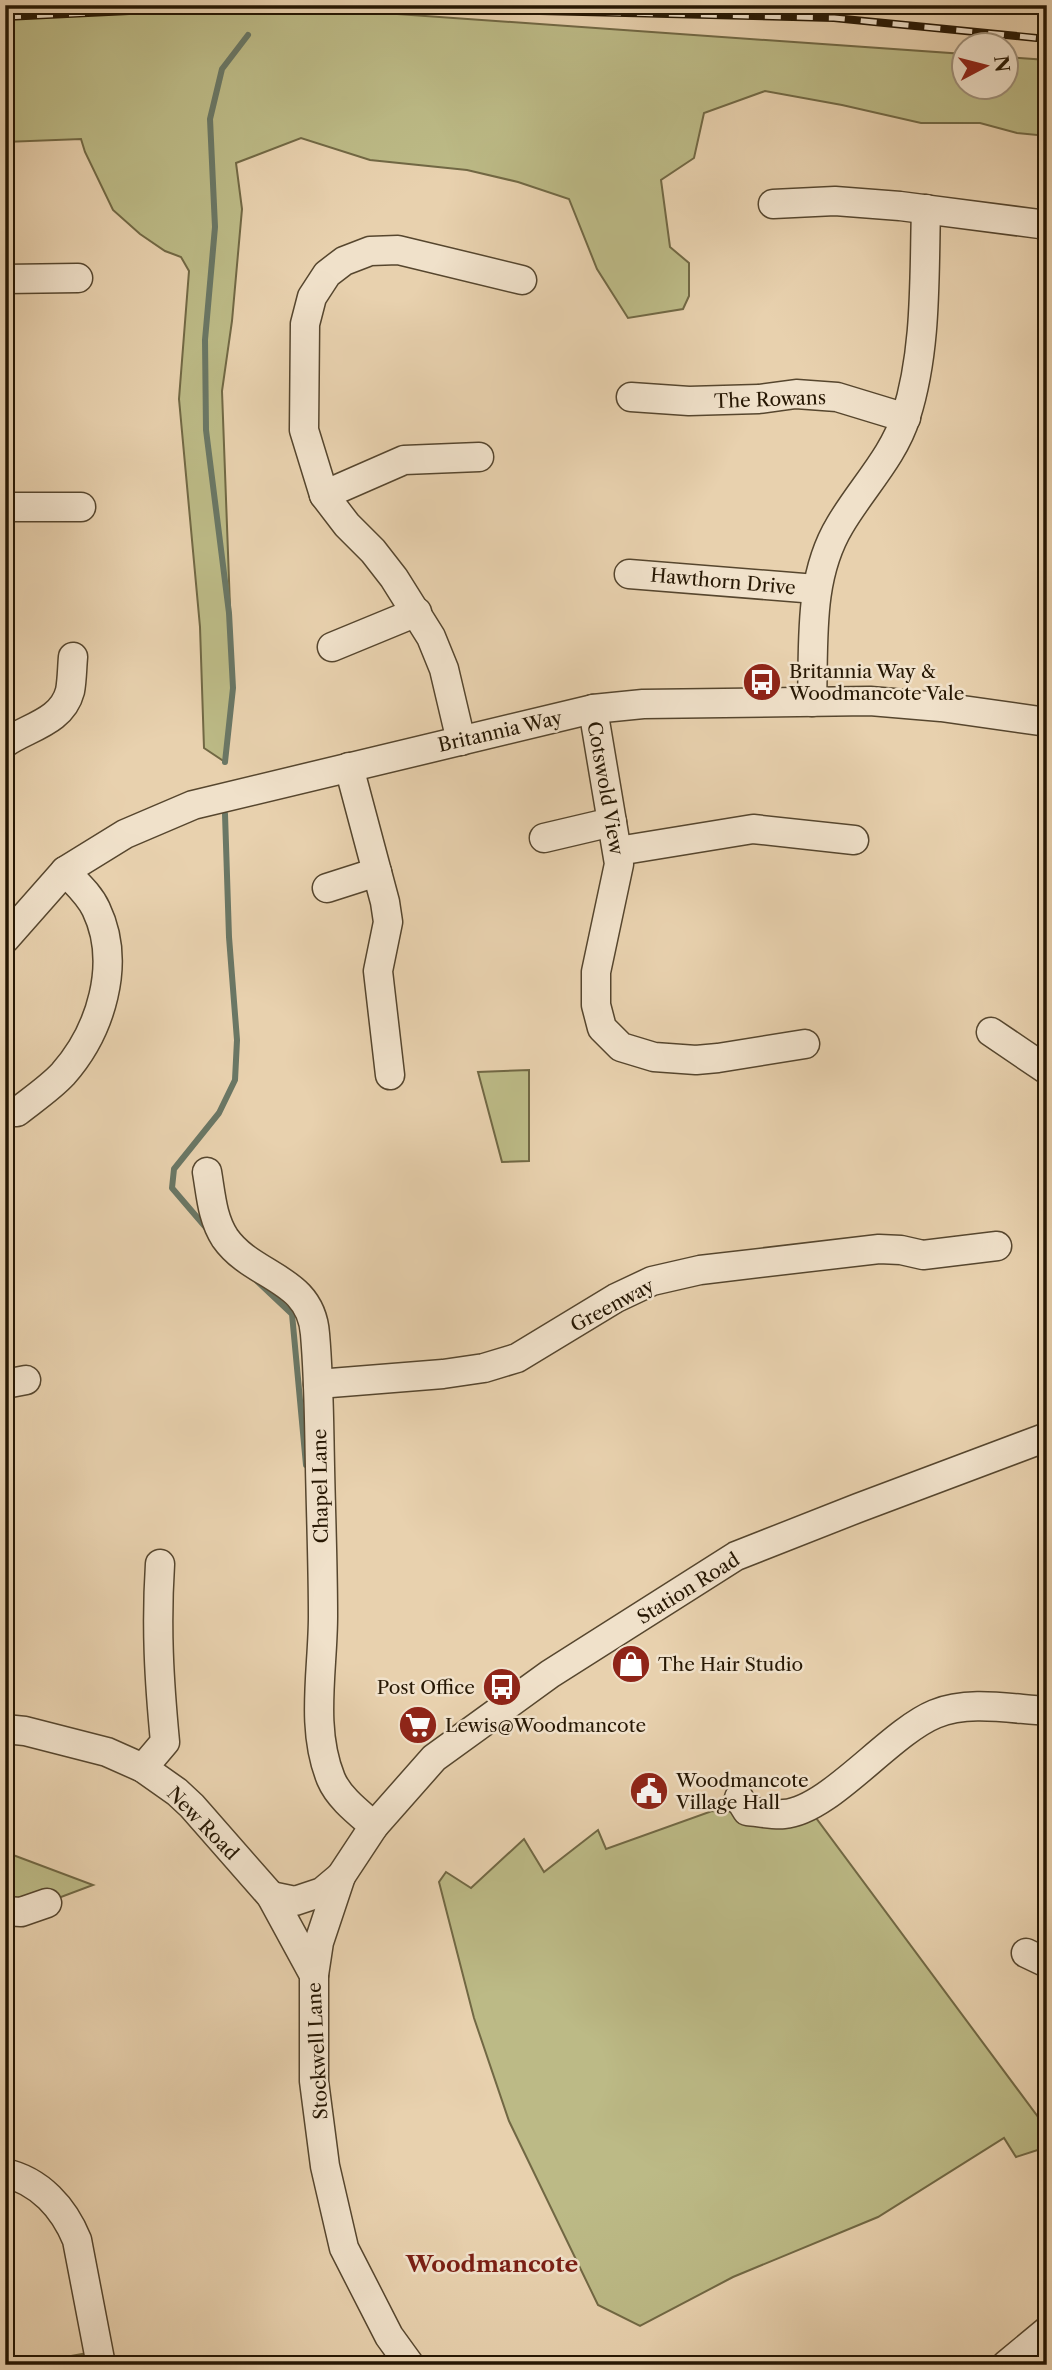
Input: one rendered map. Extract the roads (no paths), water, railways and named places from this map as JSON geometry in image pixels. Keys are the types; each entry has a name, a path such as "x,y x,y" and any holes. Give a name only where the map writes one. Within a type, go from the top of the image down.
{"street":[{"path":"773,204 835,201 1047,225"},
{"path":"813,702 816,589 839,527 886,456 906,418 917,372 913,208"},
{"path":"461,740 444,669 431,637 417,612 373,551 347,525 324,495 304,430 304,324 312,297 327,274 357,255 384,249 522,280"},
{"path":"5,279 78,278"},
{"name":"The Rowans","path":"631,397 689,401 759,399 796,394 836,397 906,418"},
{"path":"324,495 404,460 478,457"},
{"path":"5,507 81,507"},
{"name":"Hawthorn Drive","path":"629,573 816,589"},
{"path":"332,647 417,612"},
{"path":"5,743 59,712 70,690 73,657"},
{"name":"Britannia Way","path":"5,939 65,871 125,834 193,806 349,766 593,709 643,704 870,702 941,707 1047,722"},
{"name":"Cotswold View","path":"593,709 618,851 617,883 596,972 598,1017 607,1035 621,1047 633,1052 654,1057 696,1060 805,1044"},
{"path":"349,766 386,902 388,922 378,971 390,1075"},
{"path":"544,838 612,822"},
{"path":"618,851 753,829 854,840"},
{"path":"17,1112 62,1075 78,1054 93,1025 106,988 108,950 101,921 88,896 65,871"},
{"path":"327,888 377,872"},
{"path":"991,1032 1047,1070"},
{"name":"Chapel Lane","path":"207,1172 213,1213 225,1237 243,1258 291,1287 305,1301 311,1312 318,1384 323,1619 320,1733 332,1783 351,1807 374,1826"},
{"name":"Greenway","path":"318,1384 484,1368 517,1358 616,1298 652,1282 700,1270 879,1249 923,1255 996,1246"},
{"name":"Station Road","path":"341,1877 374,1826 434,1758 550,1674 736,1556 1047,1437"},
{"path":"144,1768 165,1742 156,1620 160,1564"},
{"path":"739,1798 747,1811 786,1814 813,1805 912,1727 935,1714 972,1707 1047,1711"},
{"name":"New Road","path":"5,1729 25,1731 107,1752 144,1768 192,1806 271,1896"},
{"path":"271,1896 295,1901 322,1892 341,1877"},
{"path":"314,1975 319,1942 341,1877"},
{"name":"Stockwell Lane","path":"271,1896 314,1975 314,2081 325,2166 344,2248 389,2336 410,2365"},
{"path":"5,1912 21,1912 47,1903"},
{"path":"5,2173 42,2190 71,2226 77,2241 101,2365"},
{"path":"1006,2365 1047,2332"}],"waterway":[{"path":"225,762 233,688 229,613 206,430 205,340 215,227 210,119 222,69 248,35"},
{"path":"208,1230 172,1188 174,1169 219,1113 235,1080 237,1040 229,937 225,814"},
{"path":"257,1281 292,1314 306,1465"}],"railway":[{"path":"5,17 253,5"},
{"path":"285,5 834,18 1047,39"}],"place":[{"name":"Britannia Way & Woodmancote Vale","path":"762,682"},
{"name":"The Hair Studio","path":"631,1664"},
{"name":"Post Office","path":"502,1687"},
{"name":"Lewis@Woodmancote","path":"418,1725"},
{"name":"Woodmancote Village Hall","path":"649,1791"}],"district":[{"name":"Woodmancote","path":"492,2264"}]}
